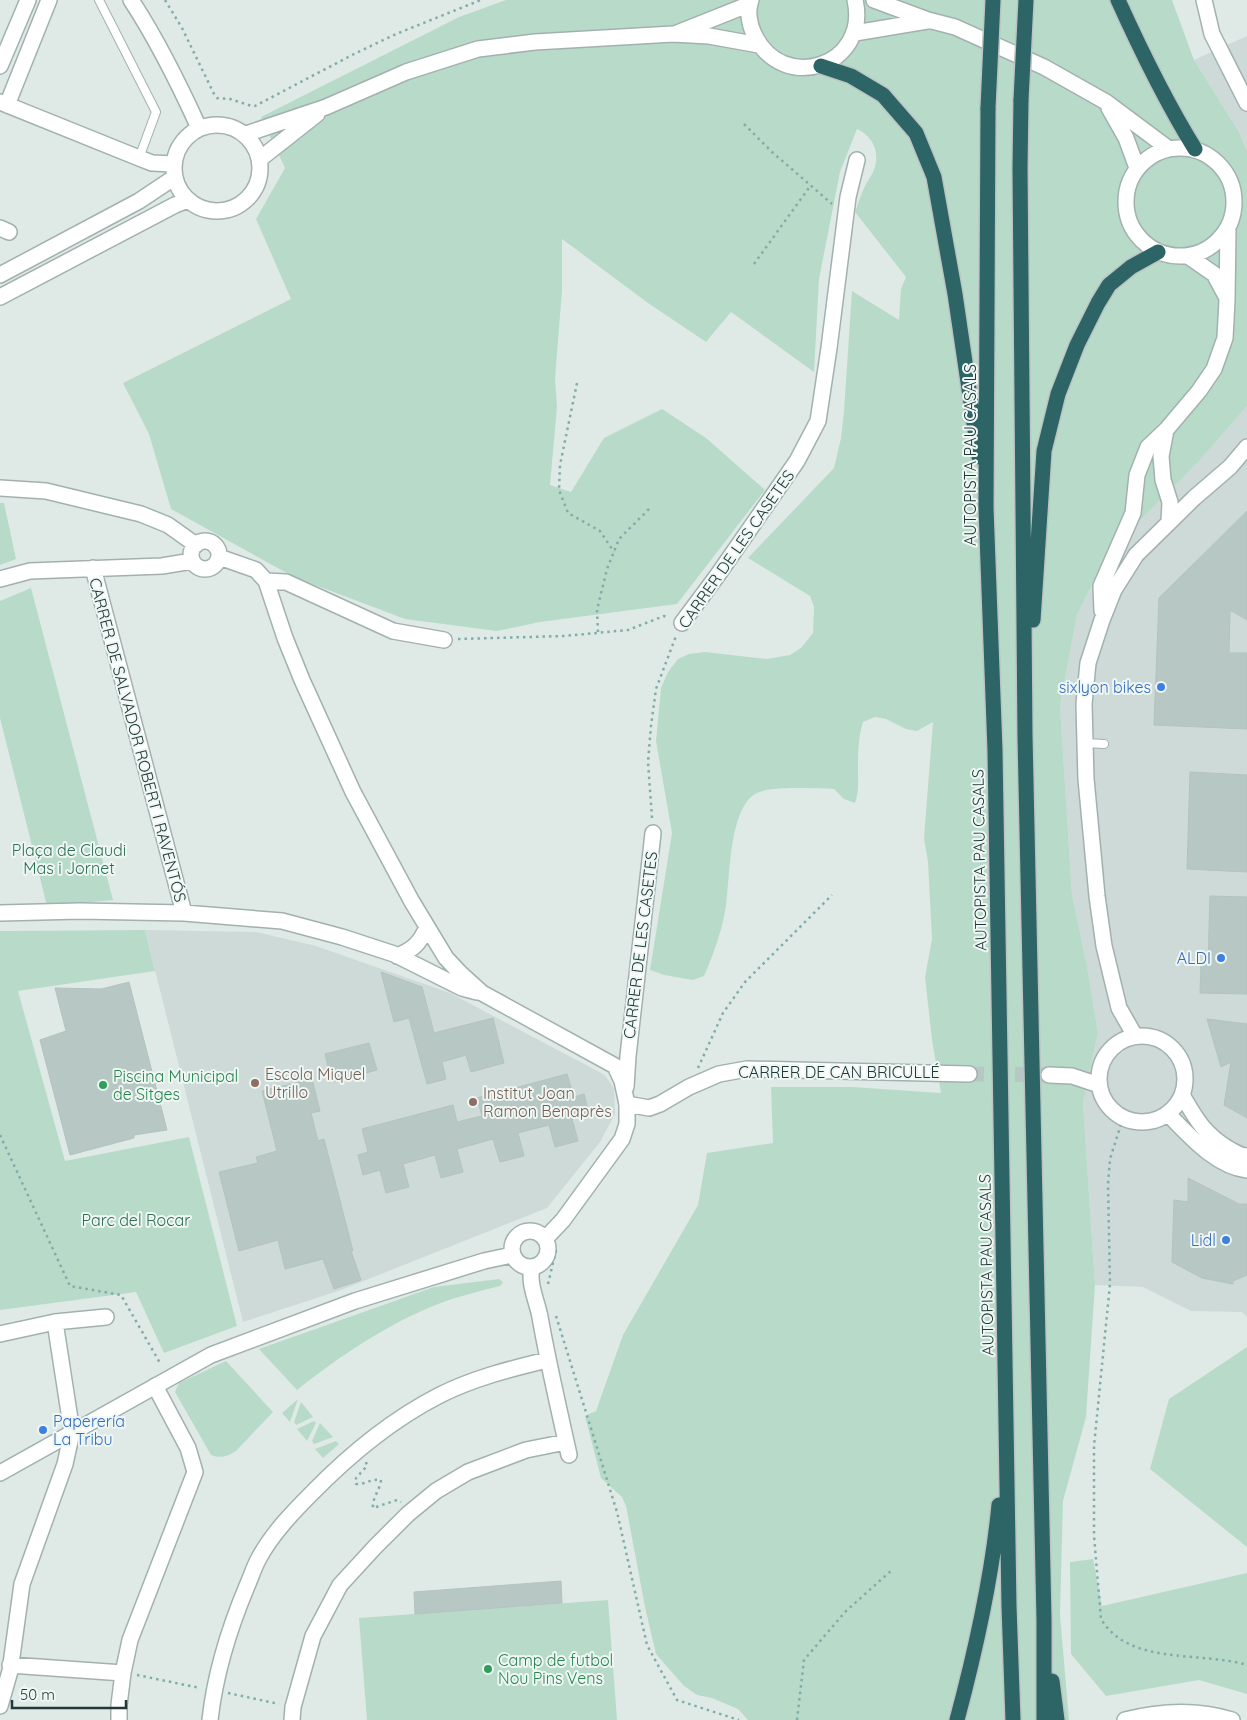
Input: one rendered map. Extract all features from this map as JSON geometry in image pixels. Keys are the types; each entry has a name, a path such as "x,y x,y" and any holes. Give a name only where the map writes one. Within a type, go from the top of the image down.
{"highway":[{"name":"AUTOPISTA PAU CASALS","path":"993,0 988,108 986,508 995,751 1008,1606 1012,1720"},
{"path":"1026,0 1020,168 1025,736 1044,1620 1044,1720"},
{"path":"1118,0 1175,116 1195,150"},
{"path":"821,66 851,76 883,95 916,134 934,176 955,294 986,508"},
{"path":"1025,736 1044,452 1058,394 1077,345 1109,285 1130,267 1158,252"},
{"path":"957,1720 977,1643 995,1543 1006,1431"},
{"path":"1044,1620 1057,1720"}],"street":[{"path":"0,66 28,0"},
{"path":"49,0 4,103 139,158 174,170"},
{"path":"131,0 181,87 199,128"},
{"path":"674,34 751,2 750,26 759,45 776,61 798,68 821,66 841,53 855,33 858,13 855,0"},
{"path":"874,0 928,20 956,27 1044,67 1106,102 1168,149"},
{"path":"1204,0 1212,34 1247,103"},
{"path":"855,33 928,20"},
{"path":"246,134 326,107 406,72 478,49 535,42 674,34 709,36 759,45"},
{"path":"1106,102 1126,138 1137,168"},
{"path":"260,159 326,107"},
{"path":"212,124 226,125 246,134 257,150 261,170 258,185 249,198 236,207 222,211 206,210 188,200 177,184 174,170 179,147 187,136 199,128 212,124"},
{"path":"1102,620 1101,586 1133,513 1137,475 1148,447 1166,430 1199,391 1214,369 1225,338 1228,230 1235,206 1231,182 1217,162 1195,150 1182,148 1168,149 1151,156 1137,168 1128,186 1126,205 1130,224 1142,240 1158,252 1177,257 1202,253 1214,245 1228,230"},
{"name":"CARRER DE LES CASETES","path":"682,623 797,461 818,421 848,197 857,160"},
{"path":"0,275 140,201 174,170"},
{"path":"0,297 175,205 188,200"},
{"path":"1188,256 1214,274 1227,300"},
{"path":"1166,430 1161,456 1163,480 1170,502 1169,522"},
{"path":"1134,1036 1119,1008 1104,946 1096,893 1084,743 1084,704 1088,663 1114,590 1136,555 1194,498 1230,466 1247,447"},
{"path":"1163,480 1179,494 1194,498"},
{"path":"0,488 46,491 141,514 168,525 196,545"},
{"path":"200,542 209,542 217,548 219,557 215,565 207,569 199,568 192,561 191,554 200,542"},
{"path":"219,557 256,570 266,581 285,638 320,722 374,832 446,958 482,993 614,1066 619,1073 626,1098"},
{"path":"0,579 30,571 162,566 192,561"},
{"name":"CARRER DE SALVADOR ROBERT I RAVENTÓS","path":"93,568 184,913"},
{"path":"266,581 286,582 392,631 444,640"},
{"name":"CARRER DE LES CASETES","path":"551,1244 563,1220 622,1139 627,1124 626,1098 629,1046 653,833"},
{"path":"0,914 80,911 184,913 282,921 342,937 397,956 462,988 482,993"},
{"path":"397,956 413,949 428,928"},
{"path":"1114,1045 1119,1008"},
{"path":"1134,1036 1153,1036 1161,1040 1175,1050 1184,1071 1185,1083 1182,1095 1176,1106 1168,1114 1149,1122 1123,1118 1113,1111 1104,1100 1099,1085 1100,1065 1104,1057 1114,1045 1134,1036"},
{"path":"1072,1076 1100,1065"},
{"name":"CARRER DE CAN BRICULLÉ","path":"626,1098 649,1108 719,1074 747,1069 969,1074"},
{"path":"1049,1075 1072,1076 1099,1085"},
{"path":"1182,1095 1197,1121 1213,1139 1241,1156 1247,1156"},
{"path":"1168,1114 1204,1148 1230,1165 1247,1170"},
{"path":"524,1232 539,1233 551,1244 548,1246 548,1254 542,1263 532,1268 518,1264 512,1255 514,1240 524,1232"},
{"path":"0,1473 211,1355 355,1301 484,1261 512,1255"},
{"path":"292,1713 313,1636 340,1585 374,1547 436,1491 468,1472 526,1450 568,1449 547,1360 530,1275 532,1268"},
{"path":"0,1334 55,1322 106,1317"},
{"path":"0,1706 10,1665 22,1584 65,1464 72,1432 55,1322"},
{"path":"210,1720 213,1690 232,1620 259,1557 288,1516 356,1451 403,1417 439,1396 471,1382 504,1370 547,1360"},
{"path":"119,1720 123,1673 130,1640 194,1472 188,1448 155,1386"},
{"path":"10,1665 123,1673"},
{"path":"1125,1720 1168,1712 1192,1713 1232,1720"}],"lane":[{"path":"99,0 156,112 139,158"},
{"path":"1084,743 1104,744"}],"path":[{"path":"165,0 215,96 255,106 396,34 481,0"},
{"path":"744,124 845,218"},
{"path":"754,264 811,185"},
{"path":"577,383 560,465 559,490 568,513 600,531 614,552"},
{"path":"598,632 597,610 607,569 619,539 650,508"},
{"path":"444,640 564,636 628,630 664,616 682,623"},
{"name":"CARRER DE LES CASETES","path":"653,833 648,762 656,689 682,623"},
{"path":"689,1087 723,1014 744,982 832,894"},
{"path":"1123,1118 1110,1160 1108,1184 1110,1284 1094,1446 1094,1536 1101,1619 1107,1629 1120,1640 1157,1654 1230,1660 1247,1665"},
{"path":"0,1135 70,1286 121,1295 160,1363"},
{"path":"547,1287 551,1244"},
{"path":"556,1316 617,1512 646,1645 677,1700 739,1720"},
{"path":"356,1451 366,1461 367,1466 356,1478 356,1484 375,1479 381,1480 381,1486 373,1503 374,1508 397,1500 410,1513"},
{"path":"797,1720 804,1660 845,1612 892,1569"},
{"path":"123,1673 213,1690 292,1713"}],"shaded area":[{"path":"1247,36 1247,151 1239,132 1194,60"},
{"path":"1247,406 1247,1317 1242,1312 1191,1311 1143,1287 1095,1285 1083,1103 1098,1033 1087,966 1072,895 1060,705 1077,615 1107,554 1200,460"},
{"path":"145,930 256,932 316,946 450,993 605,1075 614,1089 615,1114 600,1142 547,1208 341,1290 243,1322"}],"green space":[{"path":"506,0 1172,0 1194,60 1239,132 1247,151 1247,406 1200,460 1107,554 1077,615 1060,705 1072,895 1087,966 1098,1033 1083,1103 1095,1285 1086,1417 1063,1501 1060,1615 1069,1720 748,1720 738,1709 712,1698 697,1695 684,1686 656,1654 626,1506 622,1497 601,1478 585,1416 596,1411 623,1335 698,1205 707,1153 773,1143 771,1087 852,1087 941,1093 932,1040 925,977 932,939 928,862 924,838 933,722 917,731 906,729 886,719 875,717 863,722 859,740 858,787 855,803 844,799 834,789 782,788 755,794 746,802 735,829 726,906 717,942 704,976 693,980 664,975 650,970 672,833 656,741 661,688 668,672 678,659 689,654 705,652 767,659 790,655 801,648 813,633 814,607 810,596 748,558 834,468 841,438 844,411 852,291 899,320 901,289 906,277 855,212 875,165 876,153 872,141 857,129 840,172 819,279 814,372 731,312 706,342 648,303 562,239 562,290 555,379 557,407 550,485 571,492 604,438 662,409 706,438 765,490 677,604 540,622 497,631 405,619 294,577 171,509 149,434 123,383 291,299 256,219 285,168 261,117 459,17"},
{"path":"0,503 4,503 16,559 0,565"},
{"name":"Plaça de Claudi Mas i Jornet","path":"31,588 113,900 47,906 0,718 0,601"},
{"name":"Parc del Rocar","path":"145,930 155,971 18,991 65,1161 189,1137 237,1326 164,1353 136,1292 0,1310 0,931"},
{"path":"499,1279 503,1282 500,1286 452,1299 391,1326 352,1350 297,1390 259,1349 434,1287"},
{"path":"1247,1347 1247,1547 1150,1469 1169,1399"},
{"path":"226,1361 273,1412 236,1451 227,1456 218,1457 211,1455 175,1392 179,1383"},
{"path":"298,1399 290,1422 282,1413"},
{"path":"301,1402 313,1417 296,1425 294,1422"},
{"path":"314,1421 316,1423 307,1441 297,1429"},
{"path":"320,1423 333,1437 314,1444 312,1441"},
{"path":"336,1441 339,1444 323,1458 315,1449"},
{"path":"1093,1559 1102,1606 1247,1573 1247,1694 1199,1680 1106,1696 1071,1654 1070,1562"},
{"name":"Camp de futbol Nou Pins Vens","path":"608,1600 617,1720 367,1720 359,1618"}],"building":[{"path":"1247,511 1247,620 1230,610 1229,653 1247,653 1247,729 1154,725 1159,598"},
{"path":"1190,772 1247,775 1247,872 1187,869"},
{"path":"1210,896 1247,897 1247,994 1200,993 1201,964 1208,964"},
{"path":"381,972 422,987 434,1033 493,1018 504,1063 471,1072 466,1055 442,1062 446,1079 427,1084 409,1018 394,1022"},
{"name":"Piscina Municipal de Sitges","path":"129,982 167,1130 134,1135 134,1138 70,1155 40,1040 66,1031 55,988 101,989"},
{"path":"1207,1019 1247,1024 1247,1118 1224,1105 1231,1062 1221,1067"},
{"path":"369,1043 377,1070 332,1082 325,1054"},
{"path":"567,1074 574,1097 584,1094 589,1114 572,1119 578,1141 555,1147 549,1125 518,1133 524,1156 500,1162 493,1139 457,1149 463,1172 441,1178 435,1155 403,1164 409,1187 386,1193 380,1170 363,1175 358,1155 368,1152 362,1129 453,1105 457,1122 482,1116 477,1098"},
{"path":"312,1079 320,1111 311,1113 318,1141 324,1139 353,1251 351,1251 361,1280 334,1289 323,1259 285,1269 278,1240 239,1251 219,1172 258,1163 256,1157 277,1151 262,1091"},
{"path":"1188,1178 1239,1204 1247,1204 1247,1275 1233,1281 1233,1284 1202,1278 1172,1262 1174,1200 1188,1202"},
{"path":"561,1581 562,1603 415,1614 414,1592"}],"tunnel":[{"path":"969,1074 1049,1075"}],"place":[{"name":"sixlyon bikes","path":"1161,687"},
{"name":"ALDI","path":"1221,958"},
{"name":"Escola Miquel Utrillo","path":"255,1083"},
{"name":"Piscina Municipal de Sitges","path":"103,1085"},
{"name":"Institut Joan Ramon Benaprès","path":"473,1102"},
{"name":"Lidl","path":"1226,1240"},
{"name":"Paperería La Tribu","path":"43,1430"},
{"name":"Camp de futbol Nou Pins Vens","path":"488,1669"}]}
